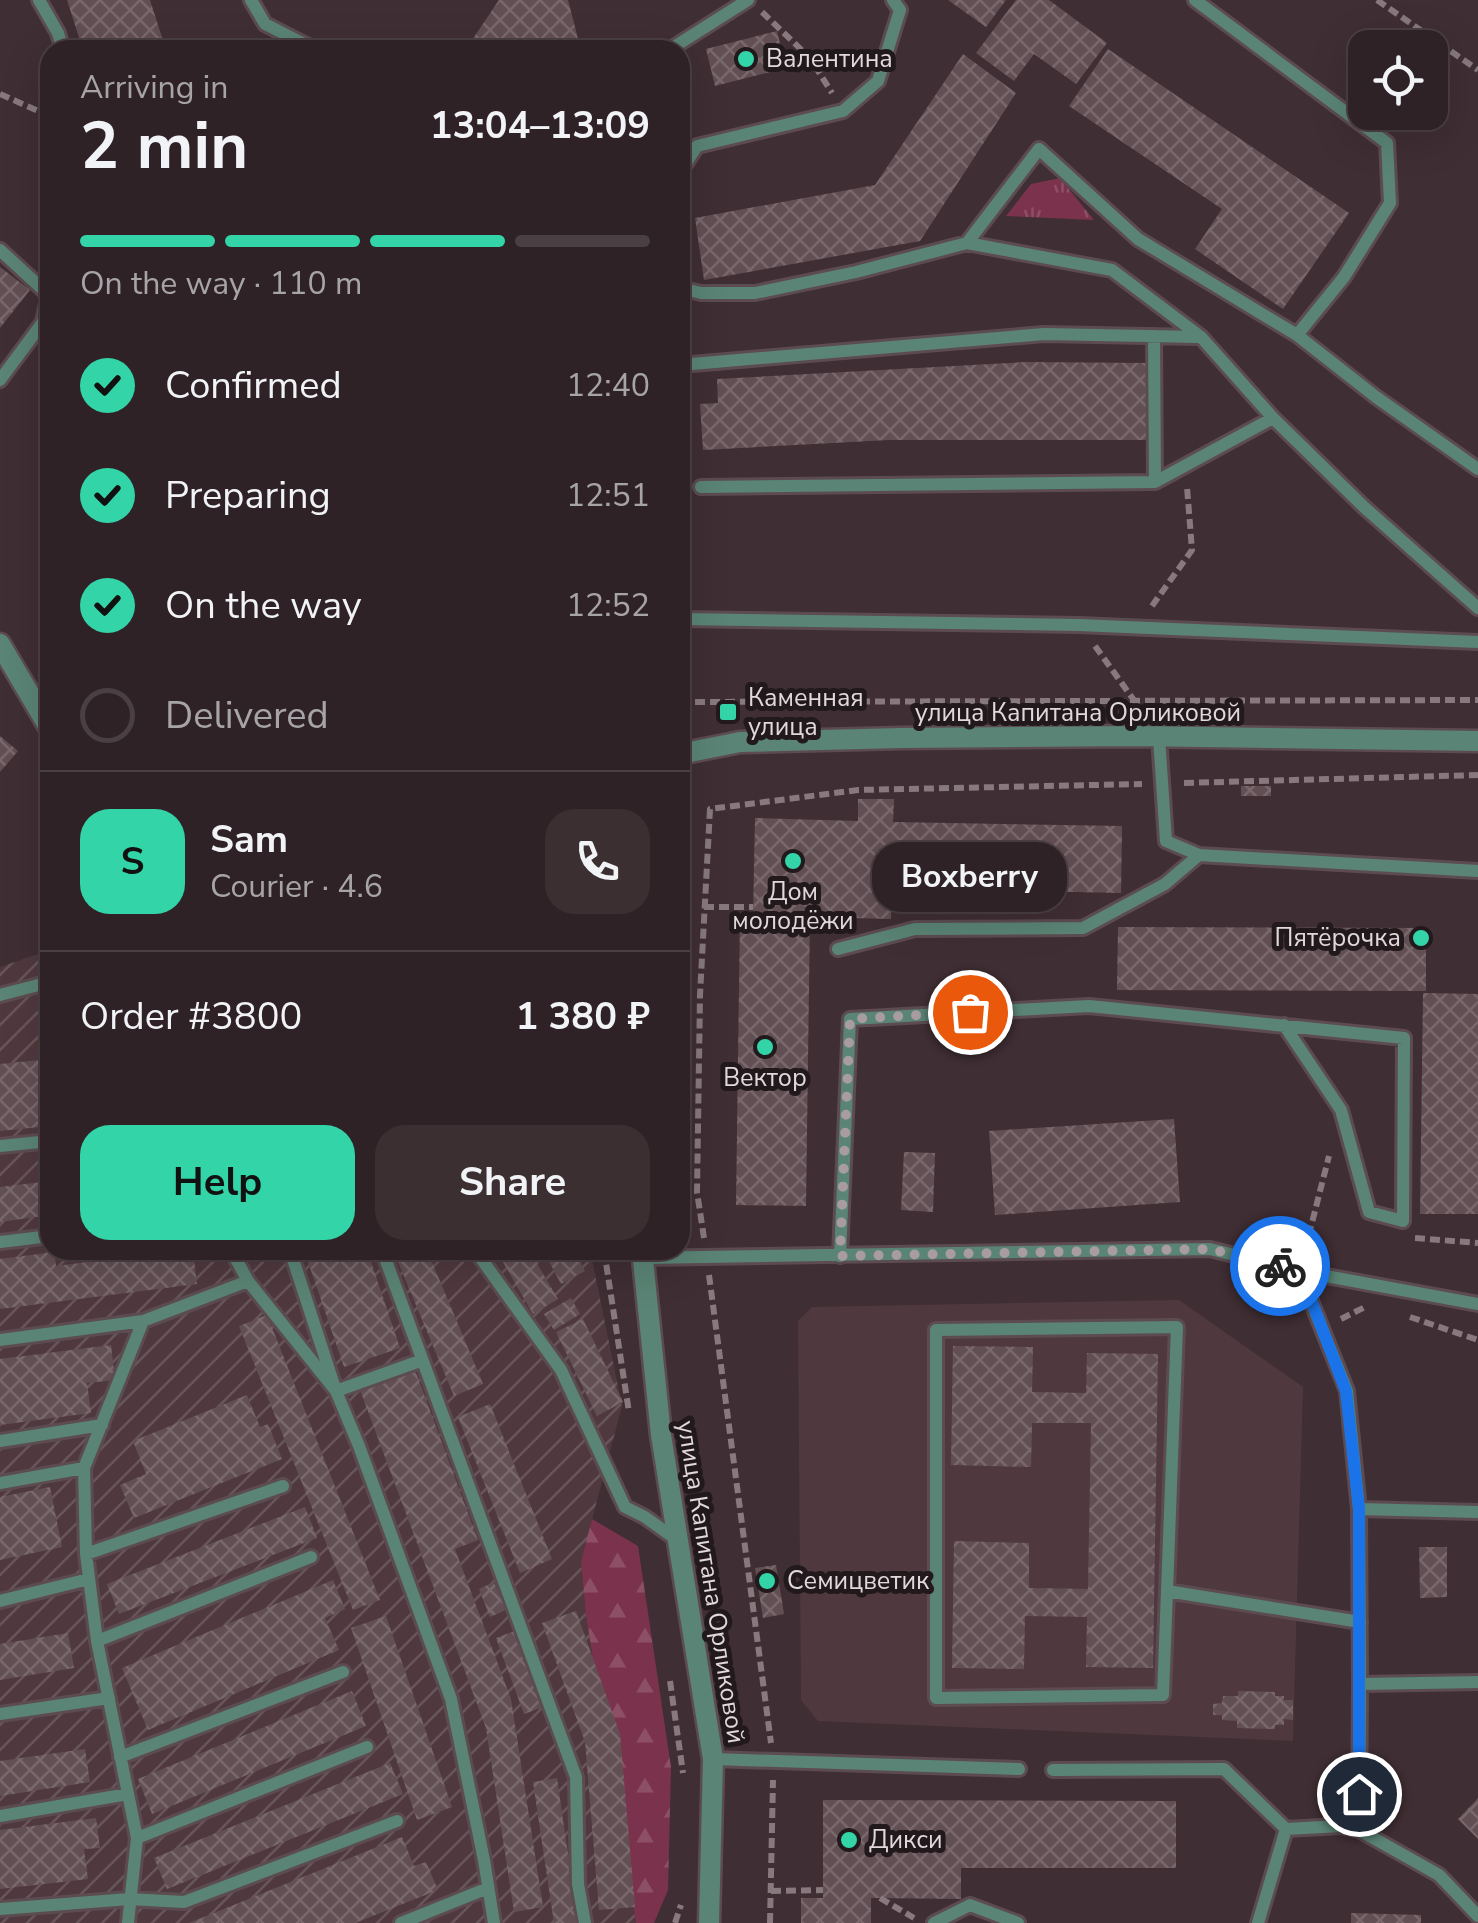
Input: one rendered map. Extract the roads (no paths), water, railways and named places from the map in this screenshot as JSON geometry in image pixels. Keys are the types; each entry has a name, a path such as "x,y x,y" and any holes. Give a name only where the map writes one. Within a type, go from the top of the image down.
{"street":[{"path":"0,644 40,712"},
{"name":"улица Капитана Орликовой","path":"690,752 740,742 1159,737 1478,741"},
{"name":"улица Капитана Орликовой","path":"644,1260 661,1435 713,1759 709,1923"}],"lane":[{"path":"39,0 60,40"},
{"path":"250,0 265,24 296,40"},
{"path":"685,40 749,0"},
{"path":"690,157 697,146 843,110 878,81 900,10 893,0"},
{"path":"1195,0 1388,143 1390,203 1344,278 1298,335"},
{"path":"967,243 1038,149 1138,239 1298,335 1376,397 1478,468"},
{"path":"690,290 755,293 967,243 1112,270 1201,337 1273,418 1364,507 1478,608"},
{"path":"0,250 40,287"},
{"path":"0,380 40,332"},
{"path":"690,364 1044,334 1201,337"},
{"path":"1154,336 1155,482"},
{"path":"701,487 1155,482 1273,418"},
{"path":"690,619 1079,625 1478,642"},
{"path":"1159,737 1166,841 1199,855 1478,870"},
{"path":"838,949 915,929 1083,928 1164,884 1199,855"},
{"path":"0,995 40,985"},
{"path":"840,1256 850,1019 1089,1006 1284,1024 1404,1038 1403,1222 1369,1212 1341,1110 1284,1024"},
{"path":"0,1146 40,1141"},
{"path":"0,1242 40,1237"},
{"path":"690,1257 1210,1249 1300,1271 1478,1304"},
{"path":"236,1260 248,1282 336,1391"},
{"path":"293,1260 336,1391 451,1699 494,1923"},
{"path":"385,1260 576,1777 578,1884 585,1923"},
{"path":"482,1260 561,1370 625,1508 645,1516 679,1542"},
{"path":"1300,1271 1346,1391 1359,1509 1358,1830"},
{"path":"0,1340 144,1321 248,1282"},
{"path":"128,1923 136,1838 89,1579 84,1468 144,1321"},
{"path":"1177,1327 1167,1591 1163,1696 936,1698 936,1330 1177,1327"},
{"path":"336,1391 420,1361"},
{"path":"0,1441 102,1426"},
{"path":"0,1483 84,1468"},
{"path":"86,1554 283,1486"},
{"path":"1359,1509 1478,1512"},
{"path":"98,1641 311,1556"},
{"path":"0,1601 89,1579"},
{"path":"1167,1591 1360,1622"},
{"path":"120,1757 343,1672"},
{"path":"1360,1684 1478,1682"},
{"path":"0,1714 108,1698"},
{"path":"136,1838 367,1747"},
{"path":"713,1759 1019,1769"},
{"path":"1053,1770 1224,1769 1286,1829 1341,1826 1358,1830 1439,1875 1478,1916"},
{"path":"0,1816 128,1794"},
{"path":"0,1909 129,1898 184,1902 396,1821"},
{"path":"1258,1923 1286,1829"},
{"path":"400,1923 488,1888"},
{"path":"934,1923 970,1906 1018,1923"}],"place":[{"name":"Валентина","path":"746,59"},
{"name":"Каменная улица","path":"728,712"},
{"name":"Дом молодёжи","path":"793,861"},
{"name":"Пятёрочка","path":"1421,938"},
{"name":"Boxberry","path":"970,1012"},
{"name":"Вектор","path":"765,1047"},
{"name":"Семицветик","path":"767,1581"},
{"name":"Дикси","path":"849,1840"}]}
